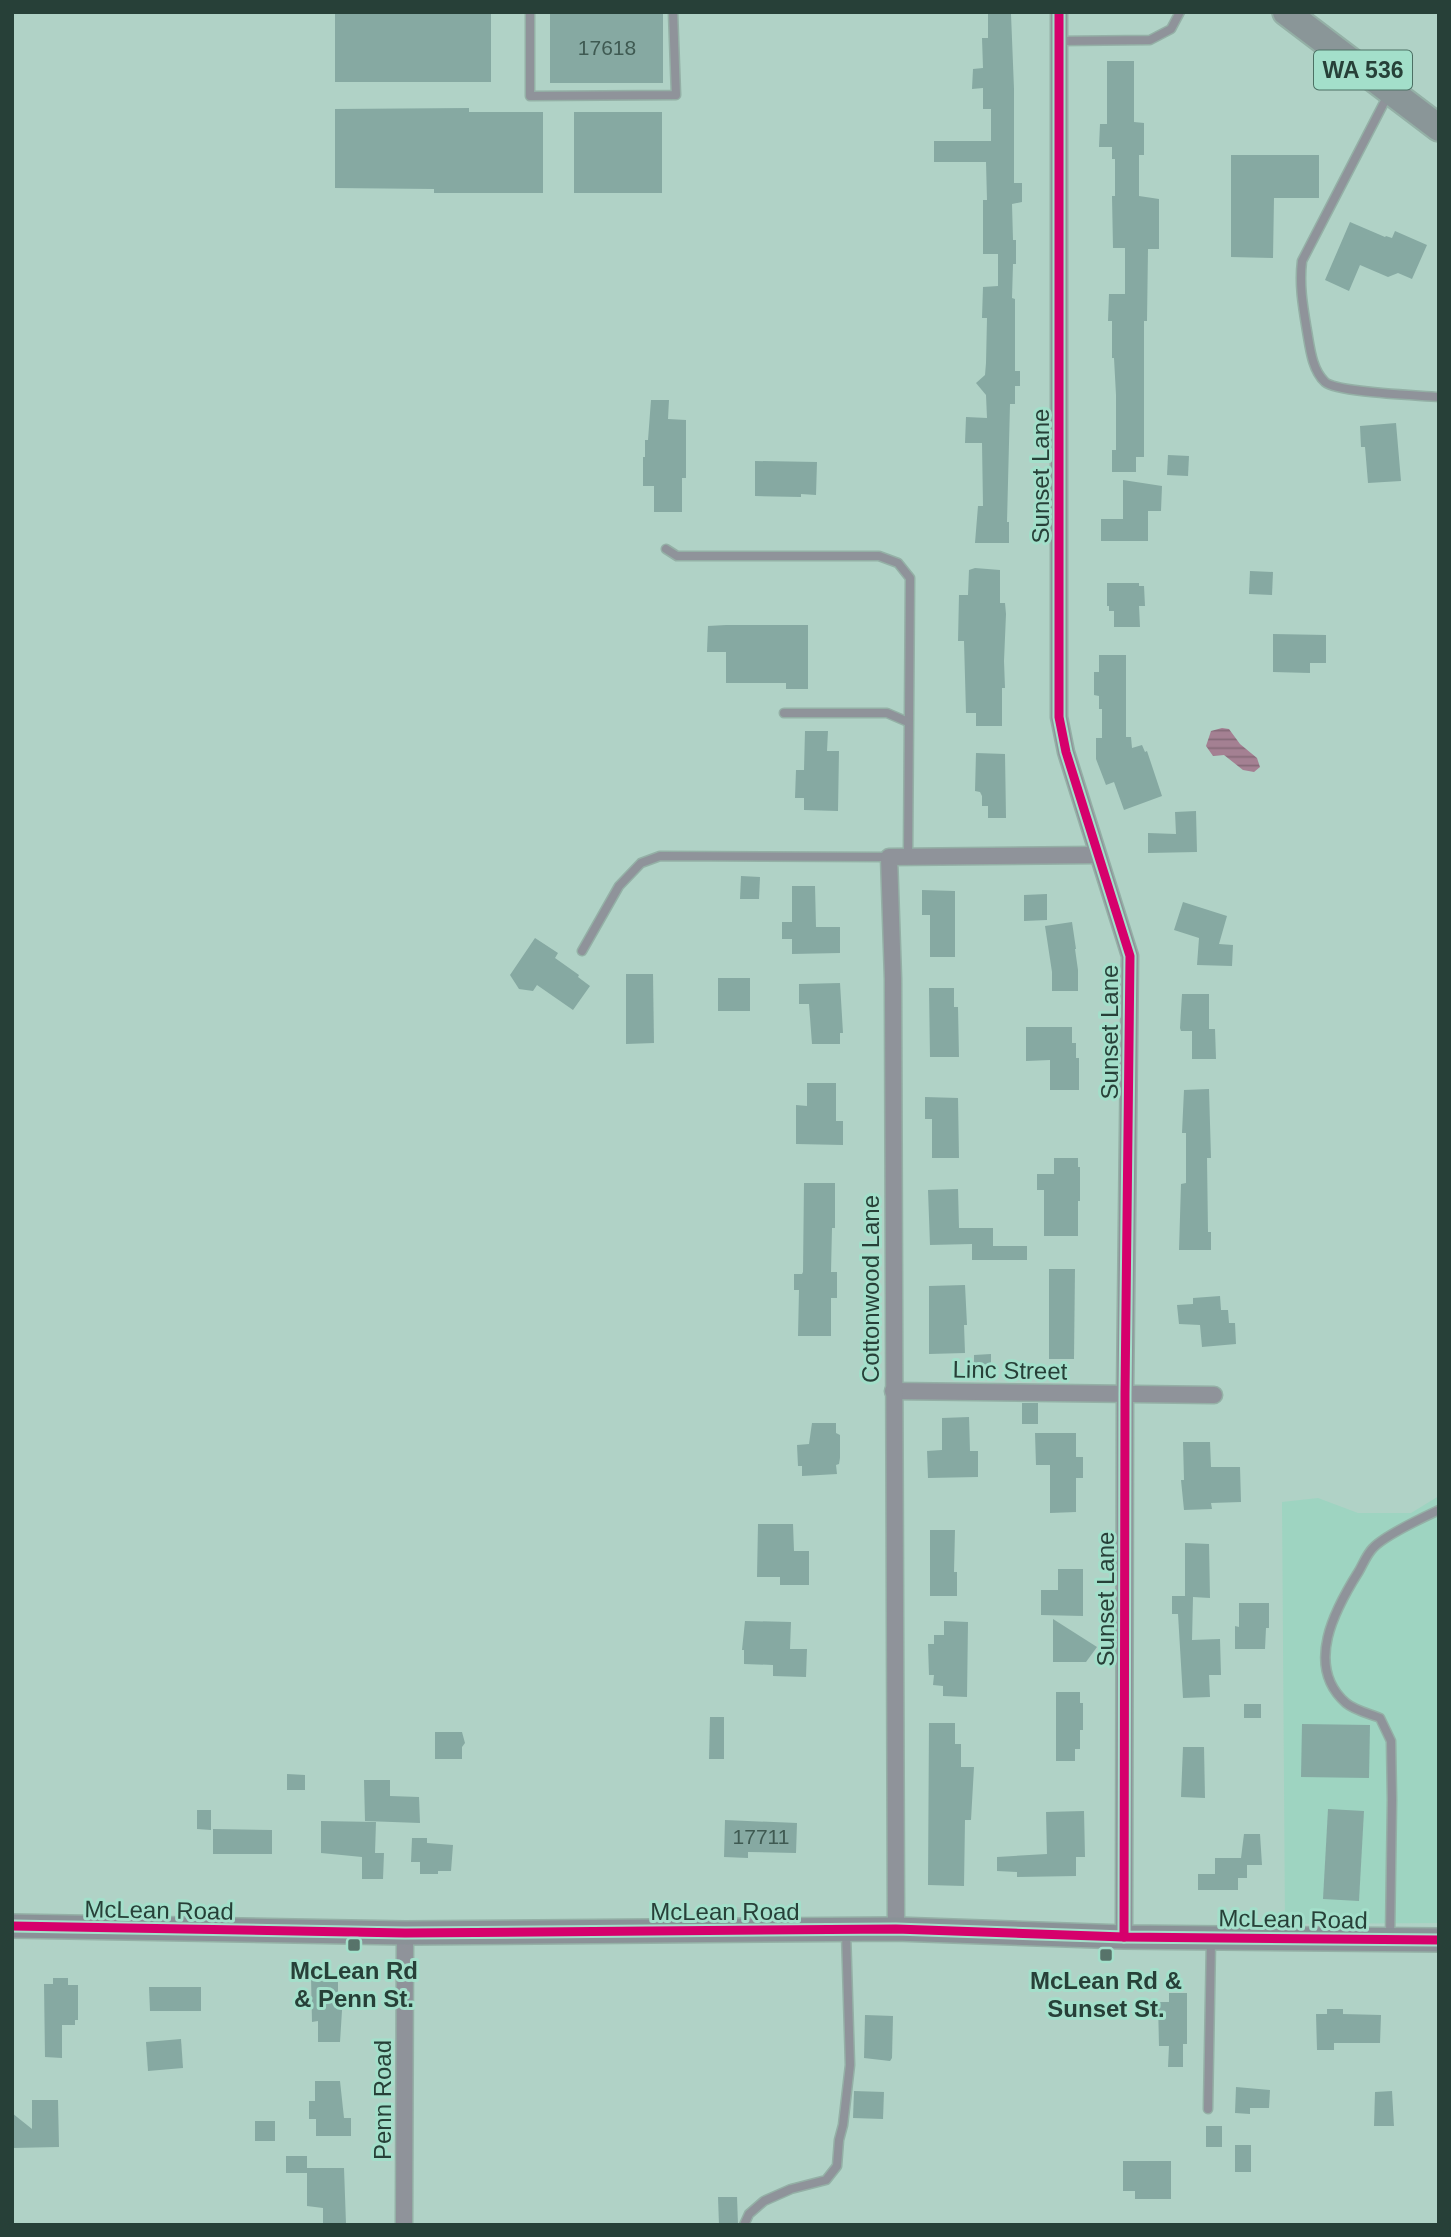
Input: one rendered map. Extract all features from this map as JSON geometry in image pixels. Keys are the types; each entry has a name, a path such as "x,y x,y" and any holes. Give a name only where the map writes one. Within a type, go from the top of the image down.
{"main road":[{"name":"WA 536","path":"1286,12 1439,128"}],"street":[{"name":"Sunset Lane","path":"1059,12 1059,717 1066,752 1130,956 1125,1394 1124,1937"},
{"path":"889,857 1097,855"},
{"name":"Cottonwood Lane","path":"889,857 892,979 895,1929"},
{"name":"Linc Street","path":"893,1391 1214,1395"},
{"name":"McLean Road","path":"12,1926 405,1933 895,1929 1124,1937 1439,1940"},
{"name":"Penn Road","path":"404,2225 405,1933"}],"lane":[{"path":"530,12 530,96 676,95 673,12"},
{"path":"1059,41 1150,40 1171,29 1180,12"},
{"path":"1390,91 1302,261 1301,293 1312,359 1326,383 1333,387 1356,390 1439,397"},
{"path":"666,549 677,556 879,556 898,563 910,578 908,857"},
{"path":"784,713 887,713 908,722"},
{"path":"582,951 619,886 641,863 660,856 889,857"},
{"path":"1390,1939 1391,1741 1380,1718 1348,1705 1332,1688 1325,1669 1326,1636 1342,1595 1373,1547 1439,1510"},
{"path":"744,2225 749,2214 764,2201 791,2189 826,2180 837,2166 850,2065 846,1929"},
{"path":"1208,2109 1212,1937"}],"shaded area":[{"path":"1229,729 1240,744 1257,758 1260,767 1254,772 1243,770 1224,755 1213,756 1206,746 1211,731"},
{"path":"1439,1496 1439,1923 1285,1924 1282,1502 1318,1498 1358,1513 1411,1513"}],"building":[{"path":"335,12 491,12 491,82 335,82"},
{"path":"550,12 663,12 663,83 550,83"},
{"path":"988,14 1011,14 1014,183 1022,183 1022,202 1012,204 1013,240 1016,240 1012,298 1015,299 1015,371 1020,371 1020,386 1015,386 1015,404 1010,404 1007,522 1009,543 975,543 978,506 983,506 982,443 965,443 966,417 987,418 986,395 976,383 985,375 986,363 987,318 982,318 983,287 998,286 998,254 983,254 983,200 987,200 986,162 934,162 934,141 991,141 991,109 983,109 983,88 972,89 973,69 983,68 982,38 988,38"},
{"path":"1107,61 1134,61 1134,122 1144,123 1144,155 1139,155 1139,196 1159,199 1159,249 1148,249 1147,321 1144,321 1144,457 1136,457 1136,472 1112,472 1112,450 1116,450 1116,395 1112,321 1108,321 1109,294 1125,294 1125,248 1113,248 1112,196 1115,196 1115,159 1112,159 1112,147 1099,147 1100,124 1107,124"},
{"path":"469,108 469,112 543,112 543,193 434,193 434,189 335,188 335,109"},
{"path":"574,112 662,112 662,193 574,193"},
{"path":"1231,155 1319,155 1319,198 1274,198 1273,258 1231,257"},
{"path":"1350,222 1385,237 1392,238 1395,231 1427,245 1412,279 1398,273 1388,277 1360,265 1349,291 1325,280"},
{"path":"651,400 669,400 668,419 686,420 686,478 682,478 682,512 654,512 654,486 643,486 643,457 645,440 648,440"},
{"path":"1396,423 1401,481 1368,483 1360,426"},
{"path":"1168,455 1189,456 1188,476 1167,475"},
{"path":"755,461 817,462 816,495 755,496"},
{"path":"1123,480 1162,486 1161,511 1148,511 1148,541 1101,541 1101,519 1123,519"},
{"path":"969,570 1000,570 1000,603 1005,603 1006,614 1002,726 976,726 976,713 966,713 964,641 958,641 959,595 968,595"},
{"path":"1250,571 1273,572 1272,595 1249,594"},
{"path":"1107,583 1139,583 1139,586 1144,586 1145,606 1139,606 1140,627 1114,627 1114,611 1109,611 1107,606"},
{"path":"808,625 808,689 786,689 786,683 726,683 726,652 707,652 708,626"},
{"path":"1273,634 1326,635 1326,663 1310,663 1310,673 1273,672"},
{"path":"1099,655 1126,655 1126,737 1131,737 1132,748 1142,745 1145,752 1147,751 1162,796 1124,810 1114,782 1106,785 1096,759 1096,738 1102,738 1102,709 1099,709 1099,696 1094,695 1094,672 1099,672"},
{"path":"805,731 828,731 827,751 839,751 838,811 804,810 804,798 795,798 796,770 804,770"},
{"path":"976,753 1005,754 1006,818 988,818 988,806 982,806 982,796 975,791"},
{"path":"1196,811 1197,852 1148,853 1148,833 1176,834 1175,812"},
{"path":"741,876 760,877 759,899 740,899"},
{"path":"792,886 815,886 816,927 840,927 840,953 792,954 792,939 782,939 782,922 792,922"},
{"path":"922,890 955,891 955,957 930,957 930,915 922,915"},
{"path":"1047,894 1047,920 1024,921 1024,895"},
{"path":"1183,902 1227,916 1219,944 1233,945 1232,966 1197,965 1199,938 1174,930"},
{"path":"1072,922 1078,991 1052,991 1045,926"},
{"path":"535,938 558,953 555,958 590,986 573,1010 537,985 533,991 519,989 510,975"},
{"path":"626,974 653,974 654,1043 626,1044"},
{"path":"718,978 750,978 750,1011 718,1011"},
{"path":"840,983 843,1033 840,1033 840,1044 812,1044 809,1004 799,1004 799,984"},
{"path":"929,988 954,988 954,1007 958,1007 959,1057 930,1057"},
{"path":"1182,994 1209,994 1209,1029 1215,1029 1216,1059 1192,1059 1192,1031 1181,1031 1180,1028"},
{"path":"1026,1027 1072,1027 1072,1043 1076,1043 1076,1058 1079,1058 1079,1090 1050,1090 1050,1060 1026,1061"},
{"path":"807,1083 836,1083 836,1121 843,1121 843,1145 796,1144 796,1105 807,1106"},
{"path":"1209,1089 1211,1158 1207,1158 1208,1232 1211,1232 1211,1250 1179,1250 1181,1184 1186,1183 1186,1133 1182,1133 1184,1090"},
{"path":"925,1097 958,1098 959,1158 932,1158 932,1119 925,1119"},
{"path":"1054,1158 1078,1158 1078,1236 1044,1236 1044,1190 1037,1190 1037,1174 1054,1174"},
{"path":"804,1183 835,1183 831,1272 837,1272 837,1298 831,1298 831,1336 798,1336 799,1290 794,1290 794,1274 803,1272"},
{"path":"958,1189 959,1228 993,1228 993,1246 1027,1246 1027,1260 972,1260 972,1244 930,1245 928,1190"},
{"path":"1049,1269 1075,1269 1074,1359 1049,1359"},
{"path":"965,1285 965,1353 929,1354 929,1286"},
{"path":"1220,1296 1221,1310 1228,1310 1229,1323 1235,1323 1236,1344 1202,1347 1200,1325 1179,1324 1177,1305 1193,1304 1193,1298"},
{"path":"991,1354 991,1370 974,1370 974,1355"},
{"path":"1022,1403 1038,1403 1038,1424 1022,1424"},
{"path":"969,1417 970,1451 978,1451 978,1477 928,1478 927,1451 942,1450 942,1418"},
{"path":"812,1423 836,1423 836,1433 840,1435 837,1474 802,1476 802,1466 798,1466 797,1445 809,1444"},
{"path":"1035,1433 1076,1433 1076,1457 1083,1457 1083,1478 1076,1478 1076,1512 1050,1513 1050,1465 1036,1465"},
{"path":"1183,1442 1210,1442 1211,1467 1240,1467 1241,1502 1211,1503 1212,1509 1184,1510 1181,1480 1184,1480"},
{"path":"758,1524 793,1524 794,1551 809,1551 809,1585 780,1585 780,1577 757,1577"},
{"path":"930,1530 955,1530 954,1572 957,1572 957,1596 930,1596"},
{"path":"1185,1543 1209,1544 1210,1598 1193,1597 1192,1640 1220,1639 1221,1675 1209,1675 1210,1697 1183,1698 1178,1614 1172,1614 1172,1596 1185,1596"},
{"path":"1058,1569 1083,1569 1083,1616 1041,1615 1041,1590 1058,1590"},
{"path":"1239,1603 1269,1603 1269,1628 1266,1628 1265,1649 1235,1649"},
{"path":"1053,1619 1097,1647 1086,1662 1053,1662"},
{"path":"745,1621 791,1622 790,1649 807,1649 806,1677 773,1676 773,1665 744,1664 742,1650"},
{"path":"944,1621 968,1622 967,1697 943,1696 943,1686 933,1685 934,1675 929,1675 928,1644 934,1644 934,1635 944,1635"},
{"path":"1056,1692 1080,1692 1080,1703 1083,1703 1083,1730 1080,1730 1080,1749 1075,1749 1075,1761 1056,1761"},
{"path":"1244,1704 1261,1704 1261,1718 1244,1718"},
{"path":"710,1717 724,1717 724,1759 709,1759"},
{"path":"929,1723 955,1723 955,1744 961,1744 961,1767 974,1767 971,1820 965,1820 964,1886 928,1885"},
{"path":"1302,1724 1370,1725 1369,1778 1301,1777"},
{"path":"435,1732 462,1732 465,1743 462,1747 462,1759 435,1759"},
{"path":"1183,1747 1204,1747 1205,1798 1181,1797"},
{"path":"287,1774 305,1775 305,1790 287,1790"},
{"path":"364,1780 390,1780 390,1796 419,1797 420,1823 365,1821"},
{"path":"1328,1809 1364,1811 1359,1901 1323,1899"},
{"path":"197,1810 211,1810 211,1830 197,1829"},
{"path":"1084,1811 1085,1857 1076,1857 1076,1876 1017,1877 1017,1872 997,1871 997,1857 1047,1854 1046,1812"},
{"path":"725,1820 797,1823 796,1853 748,1852 748,1858 724,1857"},
{"path":"321,1821 376,1822 375,1853 384,1853 383,1879 362,1879 362,1857 321,1853"},
{"path":"213,1829 272,1830 272,1854 213,1854"},
{"path":"1244,1834 1260,1834 1262,1865 1247,1865 1247,1878 1238,1878 1238,1890 1198,1890 1198,1874 1215,1874 1215,1858 1241,1858"},
{"path":"412,1838 427,1838 427,1843 453,1845 451,1871 420,1874 420,1862 411,1862"},
{"path":"311,1977 338,1977 338,1995 343,1995 340,2042 318,2042 318,2021 312,2022"},
{"path":"53,1978 68,1978 68,1985 78,1985 78,2020 75,2020 75,2025 62,2025 62,2058 45,2057 44,1984 53,1984"},
{"path":"149,1987 201,1987 201,2011 150,2011"},
{"path":"1169,1993 1187,1993 1187,2044 1183,2044 1183,2067 1168,2067 1169,2046 1159,2046 1158,2002 1169,2002"},
{"path":"1327,2009 1343,2009 1343,2014 1381,2015 1380,2043 1334,2043 1334,2050 1317,2050 1316,2014 1327,2014"},
{"path":"865,2015 893,2016 890,2061 864,2058"},
{"path":"181,2039 183,2068 148,2071 146,2042"},
{"path":"315,2081 340,2081 344,2118 351,2118 351,2136 316,2136 316,2119 309,2119 309,2101 315,2101"},
{"path":"1236,2087 1270,2090 1269,2108 1250,2108 1250,2114 1235,2113"},
{"path":"854,2091 884,2092 883,2119 853,2118"},
{"path":"1392,2091 1394,2126 1374,2126 1375,2092"},
{"path":"32,2100 58,2100 59,2147 12,2148 12,2113 32,2129"},
{"path":"255,2121 275,2121 275,2141 255,2141"},
{"path":"1206,2126 1222,2126 1222,2147 1206,2147"},
{"path":"1235,2145 1251,2145 1251,2172 1235,2172"},
{"path":"286,2156 307,2156 307,2168 344,2168 346,2224 323,2224 323,2208 307,2206 307,2173 286,2173"},
{"path":"1123,2161 1171,2161 1171,2199 1135,2199 1135,2191 1123,2191"},
{"path":"718,2197 737,2197 738,2225 719,2225"}],"cycle path":[{"path":"1059,12 1059,717 1066,752 1130,956 1125,1394 1124,1937"},
{"path":"12,1926 405,1933 896,1929 1124,1937 1439,1940"}],"place":[{"name":"McLean Rd & Penn St.","path":"354,1945"},
{"name":"McLean Rd & Sunset St.","path":"1106,1955"}]}
